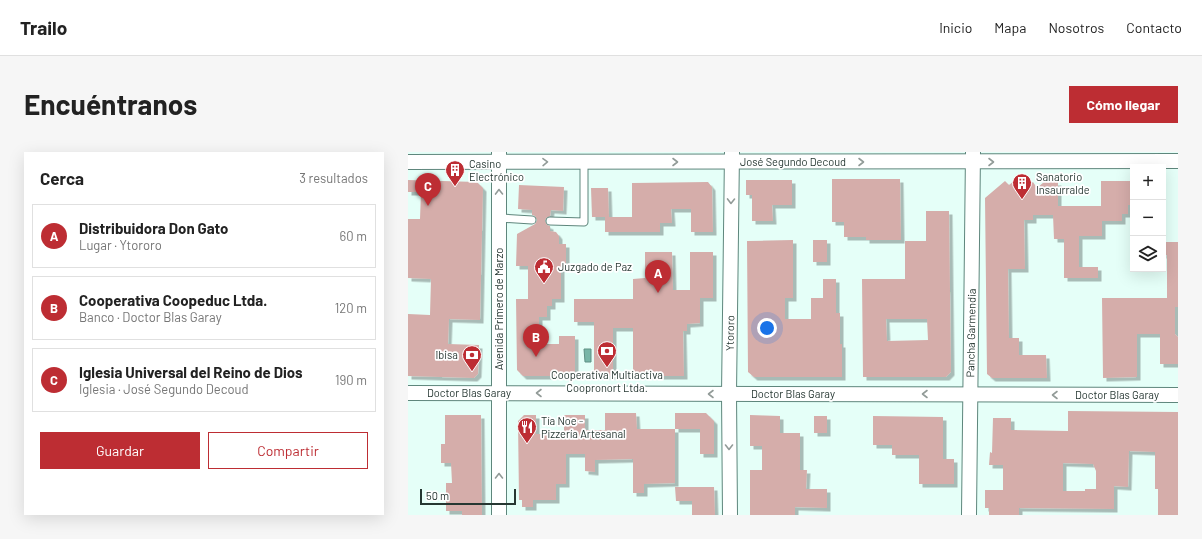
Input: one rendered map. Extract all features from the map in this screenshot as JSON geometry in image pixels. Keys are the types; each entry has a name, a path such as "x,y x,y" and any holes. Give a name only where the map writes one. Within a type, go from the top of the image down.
{"street":[{"name":"José Segundo Decoud","path":"408,162 499,157 584,161 732,157 973,157 1178,162"},
{"name":"Avenida Primero de Marzo","path":"499,157 499,515"},
{"name":"Ytororo","path":"730,515 729,394 732,157"},
{"name":"Pancha Garmendia","path":"969,515 973,157"},
{"name":"Doctor Blas Garay","path":"408,393 1178,395"}],"lane":[{"path":"550,221 584,222 584,161"},
{"path":"500,218 532,220"}],"shaded area":[{"path":"584,349 591,349 591,362 585,362"}],"building":[{"path":"832,179 900,179 901,240 866,240 866,237 844,237 844,222 832,222"},
{"path":"408,180 477,182 483,188 480,320 449,319 448,344 479,345 478,374 474,378 408,376 408,314 430,315 431,279 408,278 408,219 420,219 421,192 408,192"},
{"path":"746,180 792,180 792,205 772,205 773,221 752,221 752,195 746,195"},
{"path":"1005,181 1009,185 1014,181 1019,186 1023,182 1027,187 1033,182 1037,188 1044,182 1058,182 1058,206 1101,206 1101,181 1130,181 1130,205 1128,205 1128,214 1122,214 1122,221 1102,221 1102,236 1079,236 1079,267 1098,267 1098,278 1064,278 1064,239 1054,239 1053,215 1033,215 1033,220 1024,220 1025,269 1008,269 1009,338 1019,338 1019,355 1046,355 1047,378 992,378 987,374 985,198"},
{"path":"708,182 712,187 713,232 691,232 691,209 671,209 672,223 660,223 660,232 605,232 605,217 632,217 632,183"},
{"path":"519,185 564,187 563,211 551,210 550,216 546,218 545,221 547,225 550,226 550,231 556,232 559,236 559,244 566,244 566,268 561,268 561,299 552,299 552,306 547,306 547,317 539,317 539,344 559,344 559,336 575,336 575,376 523,376 517,370 516,299 528,299 528,266 516,266 517,234 535,224 537,220 535,216 532,215 532,210 518,209"},
{"path":"591,188 608,188 609,217 592,217"},
{"path":"926,211 949,211 951,372 946,377 863,377 862,279 905,279 905,241 926,241","holes":["886,319 927,319 928,340 887,341"]},
{"path":"793,240 793,298 785,298 785,319 811,319 811,298 823,298 823,279 836,279 836,313 840,313 842,377 754,377 748,372 747,241"},
{"path":"813,240 827,240 827,262 813,262"},
{"path":"1166,242 1178,242 1178,307 1175,307 1175,334 1178,337 1178,364 1160,364 1160,334 1137,334 1137,377 1103,378 1102,298 1167,298"},
{"path":"645,252 672,252 673,290 690,290 690,252 713,252 713,298 700,298 700,323 687,324 687,331 683,331 684,376 633,376 633,328 613,328 613,376 594,376 594,322 574,322 574,299 633,299 633,279 645,278"},
{"path":"1068,411 1178,412 1178,515 1158,515 1158,489 1155,489 1155,452 1129,451 1128,487 1114,486 1114,509 1019,508 1019,515 989,515 989,508 985,508 985,490 1003,490 1003,465 989,465 990,452 992,453 993,418 1011,418 1011,430 1068,431","holes":["1063,463 1093,464 1096,471 1096,489 1085,489 1085,491 1063,491"]},
{"path":"605,413 636,413 637,429 675,429 675,483 644,484 644,493 633,493 633,459 595,460 595,472 585,471 585,454 566,454 566,484 556,484 556,500 533,500 533,507 522,507 522,500 519,500 518,421 524,415 536,415 536,434 564,434 564,415 585,415 585,430 605,430"},
{"path":"675,413 706,413 714,421 714,454 700,454 700,429 675,429"},
{"path":"445,415 481,415 482,515 462,515 462,511 446,511 446,483 452,483 451,463 441,463 441,444 445,444"},
{"path":"750,415 780,416 780,433 800,433 800,470 807,470 806,489 827,489 827,508 795,507 795,515 750,515 750,470 762,470 762,446 750,446"},
{"path":"814,416 827,416 827,433 814,433"},
{"path":"873,416 943,417 943,459 954,459 954,484 919,484 919,455 892,455 892,445 873,445"},
{"path":"675,487 714,487 715,515 692,515 692,501 676,501"}],"place":[{"name":"Casino Electrónico","path":"455,187"},
{"name":"Sanatorio Insaurralde","path":"1022,200"},
{"name":"Iglesia Universal del Reino de Dios","path":"428,206"},
{"name":"Juzgado de Paz","path":"544,284"},
{"name":"Distribuidora Don Gato","path":"658,293"},
{"name":"Cooperativa Coopeduc Ltda.","path":"536,357"},
{"name":"Cooperativa Multiactiva Coopronort Ltda.","path":"607,368"},
{"name":"Ibisa","path":"472,372"},
{"name":"Tía Noe - Pizzería Artesanal","path":"527,444"}]}
